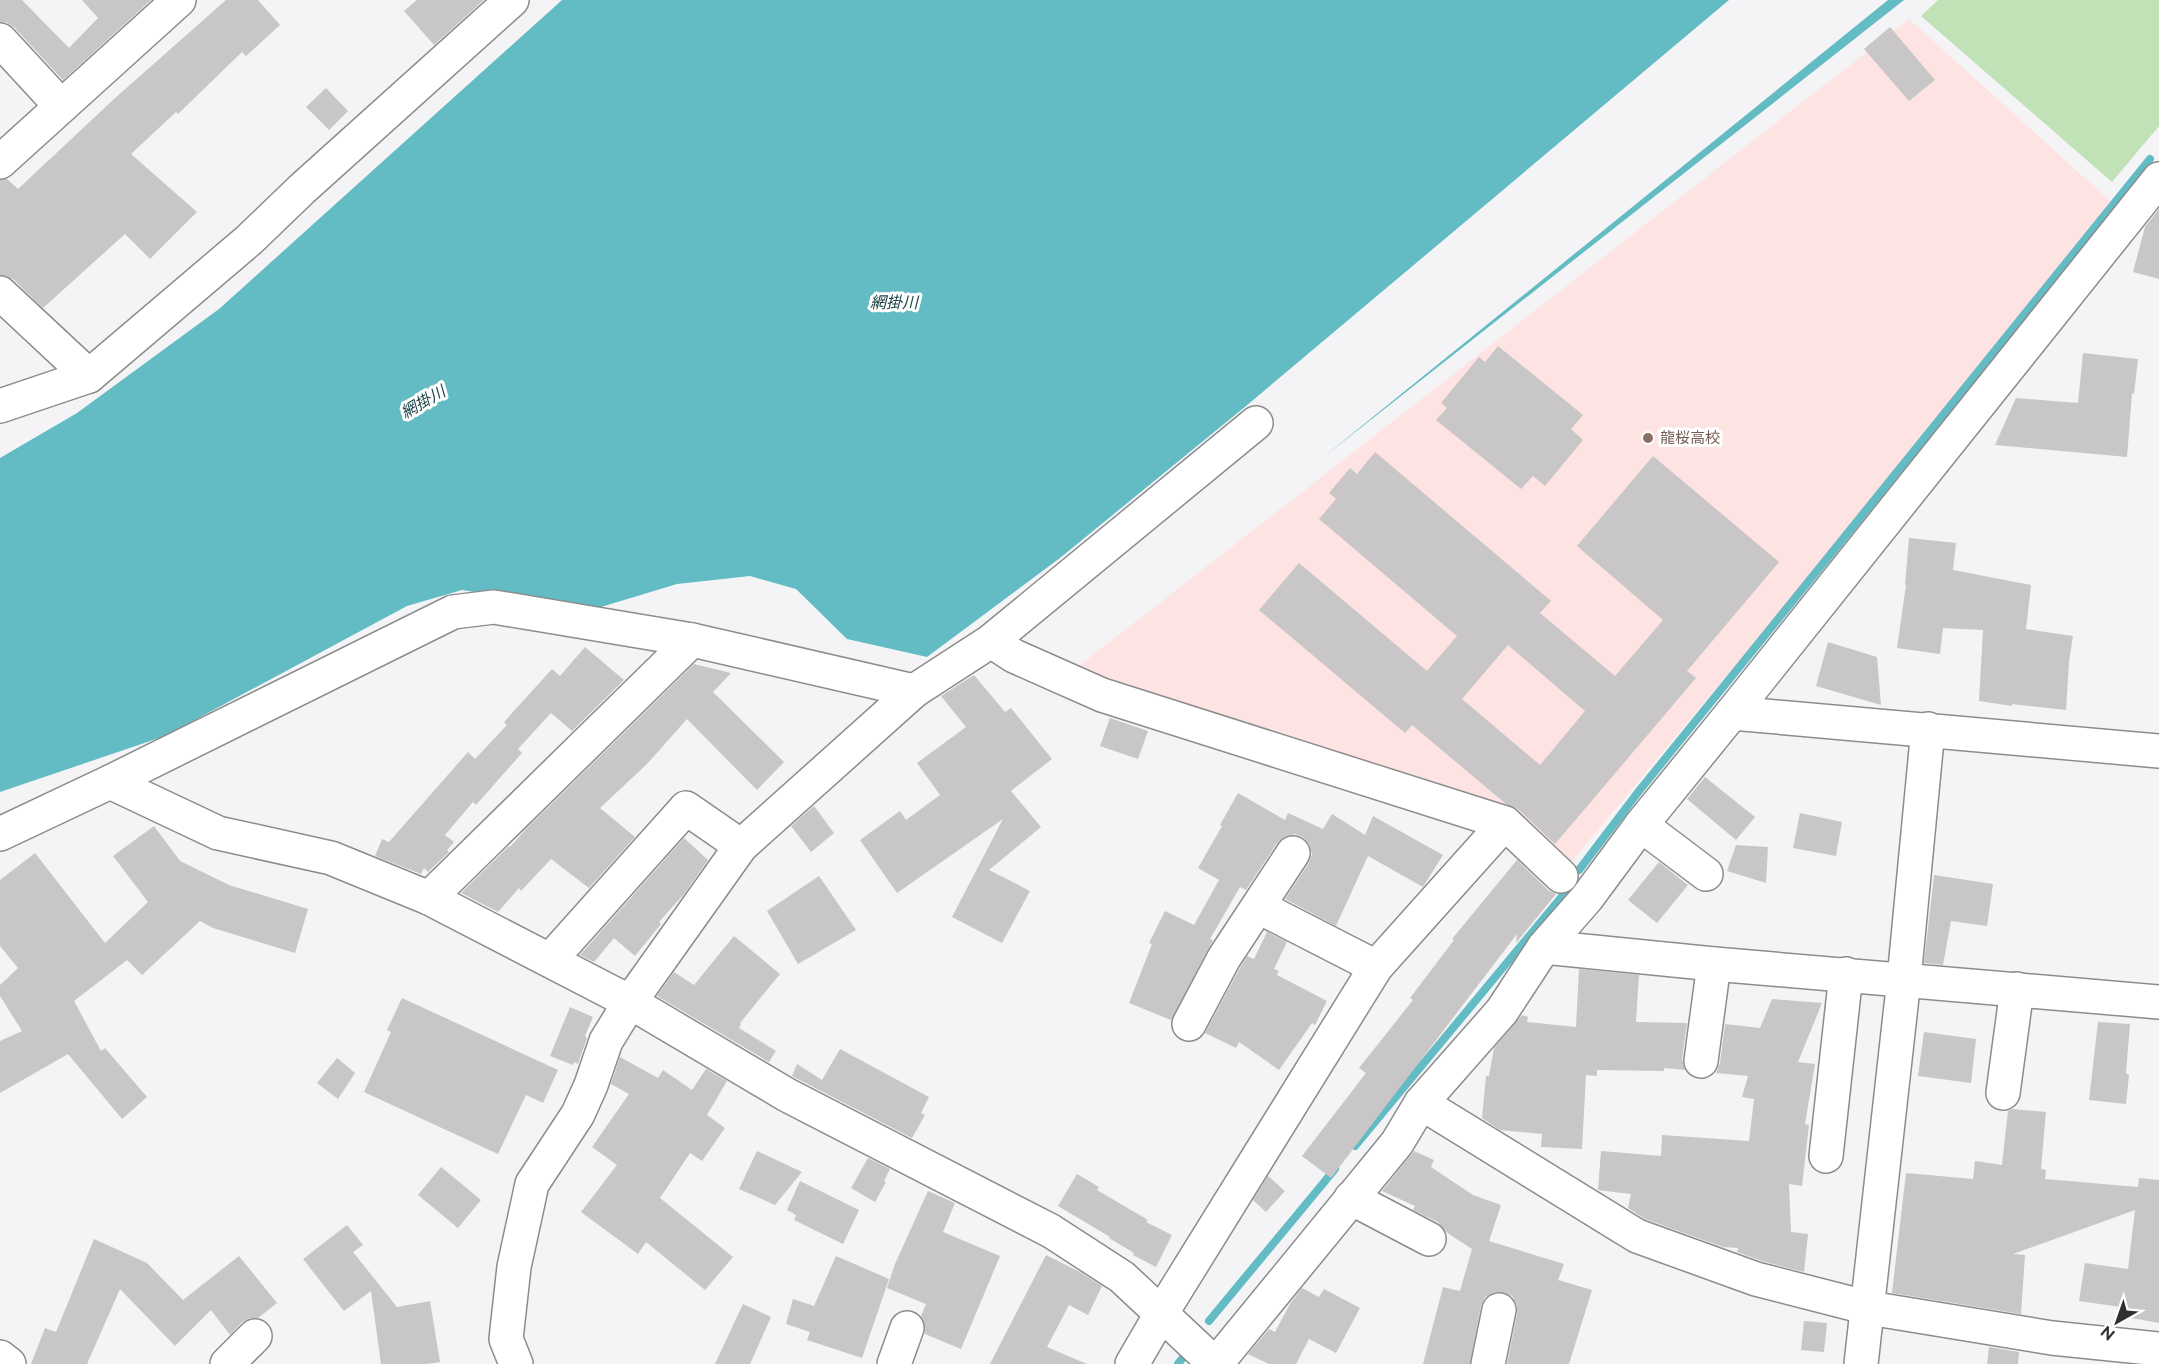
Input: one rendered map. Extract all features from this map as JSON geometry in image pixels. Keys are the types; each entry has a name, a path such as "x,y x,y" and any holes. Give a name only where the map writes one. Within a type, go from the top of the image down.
{"street":[{"path":"0,162 179,0"},
{"path":"0,405 89,376 249,240 302,189 512,0"},
{"path":"0,40 61,106"},
{"path":"110,782 218,833 331,858 429,898 630,1002 786,1095 1052,1231 1122,1276 1161,1315 1216,1364 1397,1143 1421,1103 1502,1011 1544,947 1587,898 1641,825 2159,179"},
{"path":"0,293 89,376"},
{"path":"516,1364 506,1339 514,1267 532,1184 578,1114 606,1041 630,1002 741,846 914,691 991,641 1256,423"},
{"path":"0,834 453,612 494,607 692,640 914,691"},
{"path":"429,898 692,640"},
{"path":"991,641 1014,656 1102,695 1505,823 1561,876"},
{"path":"1732,713 2159,751"},
{"path":"1861,1364 1904,979 1928,729"},
{"path":"550,960 686,808 741,846"},
{"path":"1132,1364 1376,967 1505,823"},
{"path":"1641,825 1706,874"},
{"path":"1189,1024 1224,958 1293,852"},
{"path":"1259,907 1376,967"},
{"path":"1544,947 2159,1002"},
{"path":"1701,1061 1714,964"},
{"path":"1826,1156 1846,974"},
{"path":"2003,1093 2017,989"},
{"path":"1421,1103 1637,1236 1756,1279 1869,1308 2052,1338 2159,1349"},
{"path":"1351,1198 1429,1239"},
{"path":"1488,1364 1499,1310"},
{"path":"894,1364 907,1328"},
{"path":"227,1364 255,1336"},
{"path":"0,1357 9,1364"}],"shaded area":[{"name":"龍桜高校","path":"1909,19 2117,207 1572,861 1499,812 1075,669"}],"green space":[{"path":"1938,0 2159,0 2159,126 2112,182 1921,16"}],"water":[{"name":"網掛川","path":"562,0 1729,0 1246,406 1060,558 927,657 847,639 796,589 750,576 677,584 591,610 462,590 407,606 165,736 0,792 0,458 77,413 219,309"},
{"path":"1888,0 1904,0 1321,459"}],"building":[{"path":"0,0 22,0 69,48 98,18 82,0 151,0 63,80 14,27 6,22 0,22"},
{"path":"226,0 258,0 280,25 246,56 242,52 178,114 176,112 131,154 197,212 150,259 125,234 43,308 13,279 0,275 0,180 7,179 18,189 114,99"},
{"path":"417,0 484,0 434,45 404,11"},
{"path":"1890,27 1935,80 1909,101 1864,49"},
{"path":"326,88 348,111 329,130 306,107"},
{"path":"2159,209 2159,279 2133,272 2145,227"},
{"path":"1498,346 1583,415 1571,429 1583,440 1545,486 1533,476 1521,489 1436,420 1447,408 1441,403 1479,357 1485,362"},
{"path":"2083,353 2138,359 2134,394 2132,393 2127,457 1995,445 2016,398 2078,403"},
{"path":"1375,452 1551,601 1540,613 1615,676 1663,620 1577,546 1653,456 1779,562 1687,671 1696,678 1555,844 1518,809 1506,804 1412,725 1405,733 1259,610 1299,563 1427,671 1457,636 1319,519 1336,499 1329,493 1350,468 1357,474","holes":["1508,645 1585,711 1540,765 1462,699"]},
{"path":"1909,538 1956,543 1953,570 2031,585 2026,629 2073,636 2066,710 1979,701 1983,630 1943,628 1940,654 1897,648 1906,585"},
{"path":"1828,642 1877,657 1881,705 1816,686"},
{"path":"585,647 624,680 572,731 551,713 518,749 522,753 476,805 473,802 445,835 454,842 447,850 449,852 428,872 424,868 421,874 375,856 382,839 389,842 468,752 475,759 507,725 504,722 552,669 560,676"},
{"path":"694,664 731,673 713,692 784,762 757,790 687,719 647,764 600,808 635,837 589,888 551,859 521,891 519,888 498,912 461,893 510,847"},
{"path":"974,675 1005,712 1011,708 1052,759 1011,791 1041,827 989,870 1030,891 1002,943 952,917 1003,819 897,893 860,840 900,811 906,820 940,795 917,763 966,727 941,696"},
{"path":"1110,718 1148,731 1138,759 1100,746"},
{"path":"1705,777 1755,817 1736,840 1687,799"},
{"path":"1238,793 1285,820 1288,813 1323,829 1332,814 1365,835 1373,816 1443,855 1423,887 1368,856 1336,926 1285,899 1309,863 1312,854 1309,844 1303,837 1295,834 1285,836 1277,843 1246,890 1240,887 1210,939 1213,940 1171,1020 1129,1003 1152,944 1149,943 1165,911 1194,925 1219,880 1198,868"},
{"path":"814,806 834,833 811,852 791,826"},
{"path":"1800,813 1842,822 1836,856 1793,848"},
{"path":"154,826 180,861 229,885 308,909 295,953 213,928 200,921 142,975 127,960 74,1001 101,1051 105,1048 147,1097 122,1119 68,1054 0,1093 0,1041 22,1031 0,996 0,985 18,968 0,946 0,880 35,853 105,943 148,902 113,856"},
{"path":"684,838 708,860 635,956 614,938 594,962 580,955"},
{"path":"1736,845 1768,847 1766,883 1727,871"},
{"path":"1517,860 1548,890 1556,894 1516,943 1517,934 1331,1178 1302,1156 1366,1073 1359,1068 1413,1000 1410,998 1454,940 1452,939"},
{"path":"1659,862 1688,885 1657,923 1628,900"},
{"path":"1934,875 1993,884 1987,926 1951,921 1943,965 1924,963"},
{"path":"819,876 856,930 798,964 767,911"},
{"path":"1267,932 1287,942 1274,969 1279,971 1277,975 1327,1001 1315,1025 1312,1023 1279,1070 1239,1042 1236,1048 1205,1033 1247,956 1254,959"},
{"path":"734,936 780,974 740,1023 739,1028 776,1051 769,1062 657,996 674,972 694,985"},
{"path":"1579,969 1639,975 1636,1022 1687,1023 1682,1059 1685,1070 1664,1068 1664,1071 1597,1070 1597,1076 1586,1075 1582,1149 1541,1147 1542,1134 1500,1130 1482,1118 1486,1076 1489,1076 1494,1048 1522,1015 1528,1017 1527,1022 1576,1027"},
{"path":"402,998 558,1070 543,1103 526,1095 498,1154 364,1092 391,1032 387,1030"},
{"path":"1772,999 1822,1003 1798,1062 1815,1064 1805,1124 1809,1125 1802,1186 1789,1184 1791,1232 1808,1234 1804,1272 1762,1261 1737,1252 1738,1248 1723,1247 1645,1219 1628,1208 1631,1194 1598,1190 1601,1151 1661,1156 1662,1135 1749,1141 1754,1099 1742,1097 1748,1076 1716,1073 1720,1063 1725,1024 1760,1028"},
{"path":"570,1007 593,1017 585,1036 587,1038 578,1064 574,1062 573,1065 550,1056"},
{"path":"2098,1022 2130,1024 2126,1104 2089,1100"},
{"path":"1924,1032 1976,1039 1971,1083 1918,1076"},
{"path":"840,1049 929,1097 921,1113 925,1115 912,1138 792,1076 797,1064 822,1080"},
{"path":"620,1057 658,1078 663,1070 692,1090 706,1069 727,1081 707,1115 725,1128 702,1161 690,1153 660,1198 733,1257 705,1290 646,1242 638,1254 581,1212 617,1165 592,1147 629,1094 611,1084"},
{"path":"337,1058 355,1073 338,1099 317,1083"},
{"path":"2012,1109 2046,1112 2041,1169 2046,1170 2045,1179 2138,1187 2139,1178 2159,1180 2159,1323 2132,1318 2134,1309 2079,1301 2085,1263 2128,1269 2135,1210 2013,1254 2025,1255 2021,1314 1892,1293 1906,1173 1973,1179 1975,1161 2002,1165 2008,1111"},
{"path":"757,1151 802,1172 775,1205 739,1189"},
{"path":"1414,1151 1434,1160 1431,1167 1473,1195 1501,1205 1489,1241 1564,1264 1558,1280 1592,1290 1569,1364 1507,1364 1517,1305 1512,1296 1494,1292 1485,1297 1481,1306 1470,1364 1423,1364 1443,1287 1460,1291 1472,1249 1446,1232 1438,1222 1413,1210 1415,1206 1382,1191"},
{"path":"868,1158 890,1169 875,1202 851,1188"},
{"path":"441,1167 481,1200 458,1228 418,1195"},
{"path":"1077,1174 1099,1187 1097,1190 1148,1220 1146,1222 1172,1235 1156,1267 1133,1255 1134,1253 1110,1237 1058,1206"},
{"path":"1268,1176 1285,1191 1266,1212 1253,1200"},
{"path":"800,1181 859,1210 843,1244 794,1220 796,1215 787,1210"},
{"path":"928,1191 955,1203 943,1232 1000,1256 961,1349 925,1334 925,1325 921,1316 926,1304 887,1288 895,1264"},
{"path":"347,1225 363,1245 353,1252 397,1307 430,1301 440,1362 381,1364 371,1291 344,1311 303,1259"},
{"path":"94,1239 147,1263 183,1300 239,1256 277,1303 258,1318 250,1318 242,1322 230,1335 211,1310 175,1346 120,1289 87,1364 31,1364 45,1328 56,1332"},
{"path":"1046,1255 1102,1286 1088,1315 1069,1305 1047,1347 1087,1364 990,1364"},
{"path":"836,1256 889,1279 862,1358 807,1340 810,1332 786,1324 793,1299 814,1306"},
{"path":"1302,1288 1319,1297 1324,1289 1360,1308 1336,1353 1309,1339 1296,1364 1269,1364 1248,1354 1269,1329 1275,1332 1290,1304"},
{"path":"743,1304 771,1317 750,1364 715,1364"},
{"path":"1804,1321 1827,1323 1824,1352 1801,1350"},
{"path":"1989,1347 2019,1352 2018,1364 1987,1364"}],"waterway":[{"path":"1579,870 1639,791 2150,159"},
{"path":"1355,1146 1564,894"},
{"path":"1209,1321 1335,1169"},
{"path":"1178,1364 1188,1351"}],"place":[{"name":"龍桜高校","path":"1648,438"}]}
